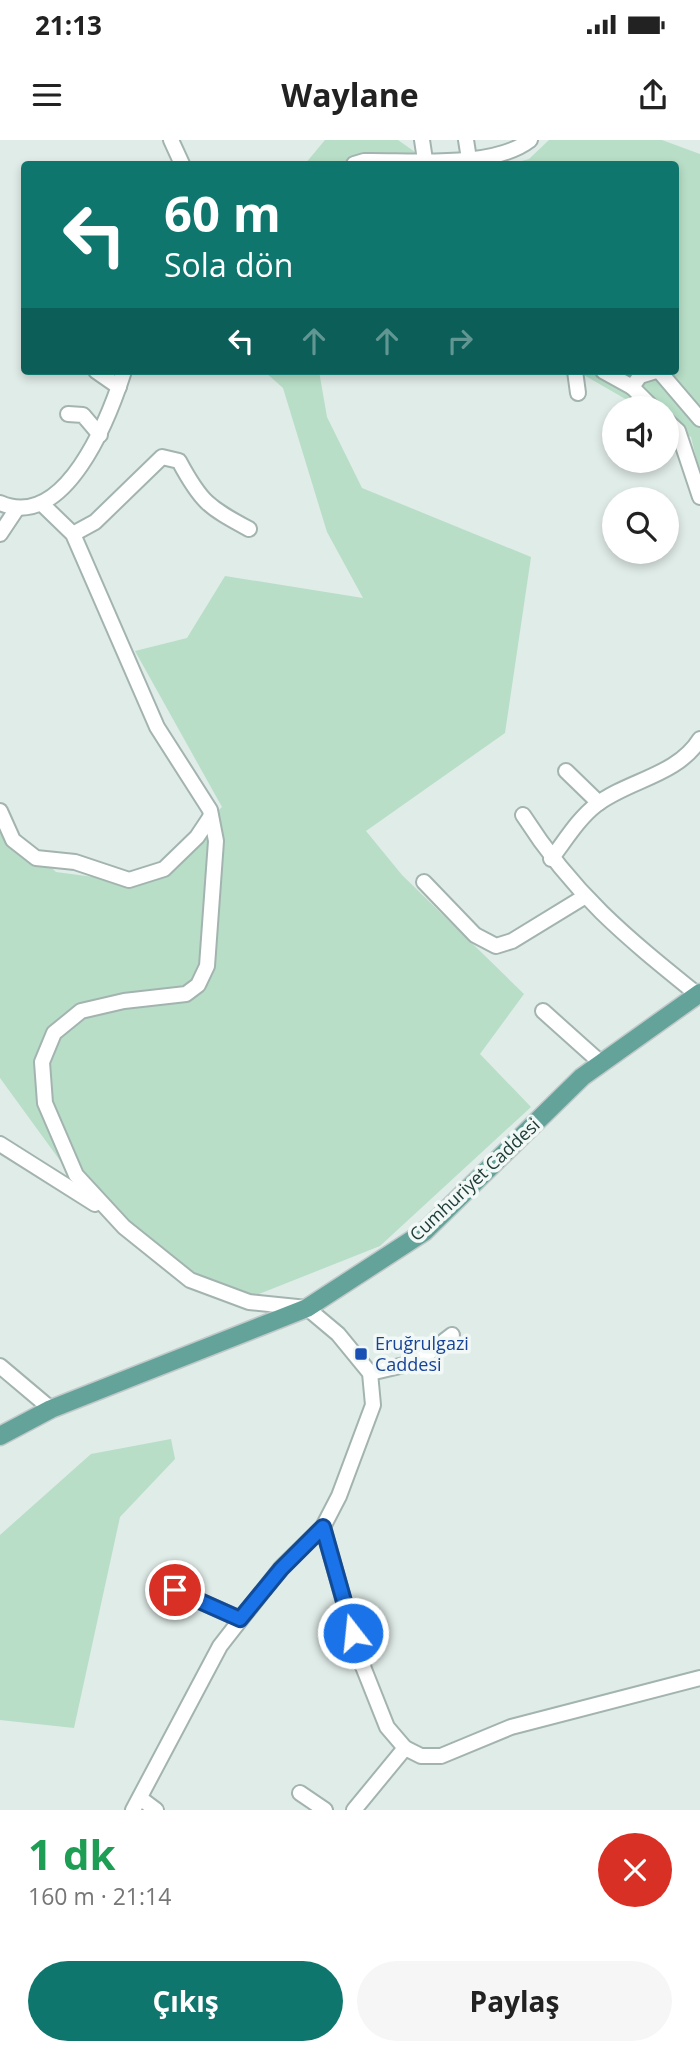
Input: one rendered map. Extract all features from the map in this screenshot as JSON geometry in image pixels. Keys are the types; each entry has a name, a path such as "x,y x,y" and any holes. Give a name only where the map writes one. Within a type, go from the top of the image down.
{"main road":[{"name":"Cumhuriyet Caddesi","path":"0,1436 51,1409 307,1308 424,1232 582,1077 699,994"}],"street":[{"path":"171,140 181,161"},
{"path":"422,140 425,159"},
{"path":"466,140 469,159"},
{"path":"364,161 469,159 519,149 530,140"},
{"path":"102,375 119,387"},
{"path":"0,503 16,510 42,504 67,481 100,435 123,375"},
{"path":"576,375 578,393"},
{"path":"610,375 632,387 641,396"},
{"path":"632,387 644,375"},
{"path":"662,375 700,419"},
{"path":"68,414 83,415 100,435"},
{"path":"679,434 700,497"},
{"path":"73,534 95,522 162,457 179,461 199,498 249,529"},
{"path":"42,504 73,534 157,727 211,816 216,841 207,966 198,985 186,994 124,1001 81,1011 54,1033 42,1062 45,1103 76,1175 111,1214"},
{"path":"0,534 16,510"},
{"path":"551,859 599,803 620,790 662,772 695,748 700,739"},
{"path":"566,771 599,803"},
{"path":"0,811 13,839 36,859 75,862 129,880 164,869 197,837 211,816"},
{"path":"523,816 551,859 611,925 699,994"},
{"path":"424,882 475,935 496,946 512,941 584,897"},
{"path":"542,1011 601,1063"},
{"path":"0,1144 111,1214 190,1280 249,1302 307,1308 338,1334 370,1373 373,1405 339,1496 323,1527 281,1569 220,1646 136,1804 156,1810"},
{"path":"370,1373 417,1362 452,1335"},
{"path":"0,1366 51,1409"},
{"path":"323,1527 360,1659 387,1727 405,1748 421,1756 441,1756 511,1727 700,1678"},
{"path":"175,1590 240,1619"},
{"path":"354,1810 405,1748"},
{"path":"300,1793 325,1810"}],"green space":[{"path":"325,140 398,140 428,161 308,161"},
{"path":"549,140 662,140 700,154 700,474 691,437 679,430 679,396 620,396 584,375 679,375 679,161 522,161 529,159"},
{"path":"268,375 320,375 327,417 362,488 531,557 505,733 366,831 402,875 524,994 480,1054 531,1107 380,1246 254,1296 175,1268 64,1166 0,1078 0,806 16,833 56,872 139,883 222,807 135,651 187,638 225,576 363,598 327,532 283,388"},
{"path":"171,1439 175,1459 120,1517 74,1728 0,1720 0,1535 91,1454"}],"place":[{"name":"Eruğrulgazi Caddesi","path":"361,1354"}],"route":[{"path":"175,1590 240,1619 281,1569 323,1527 353,1633"}]}
